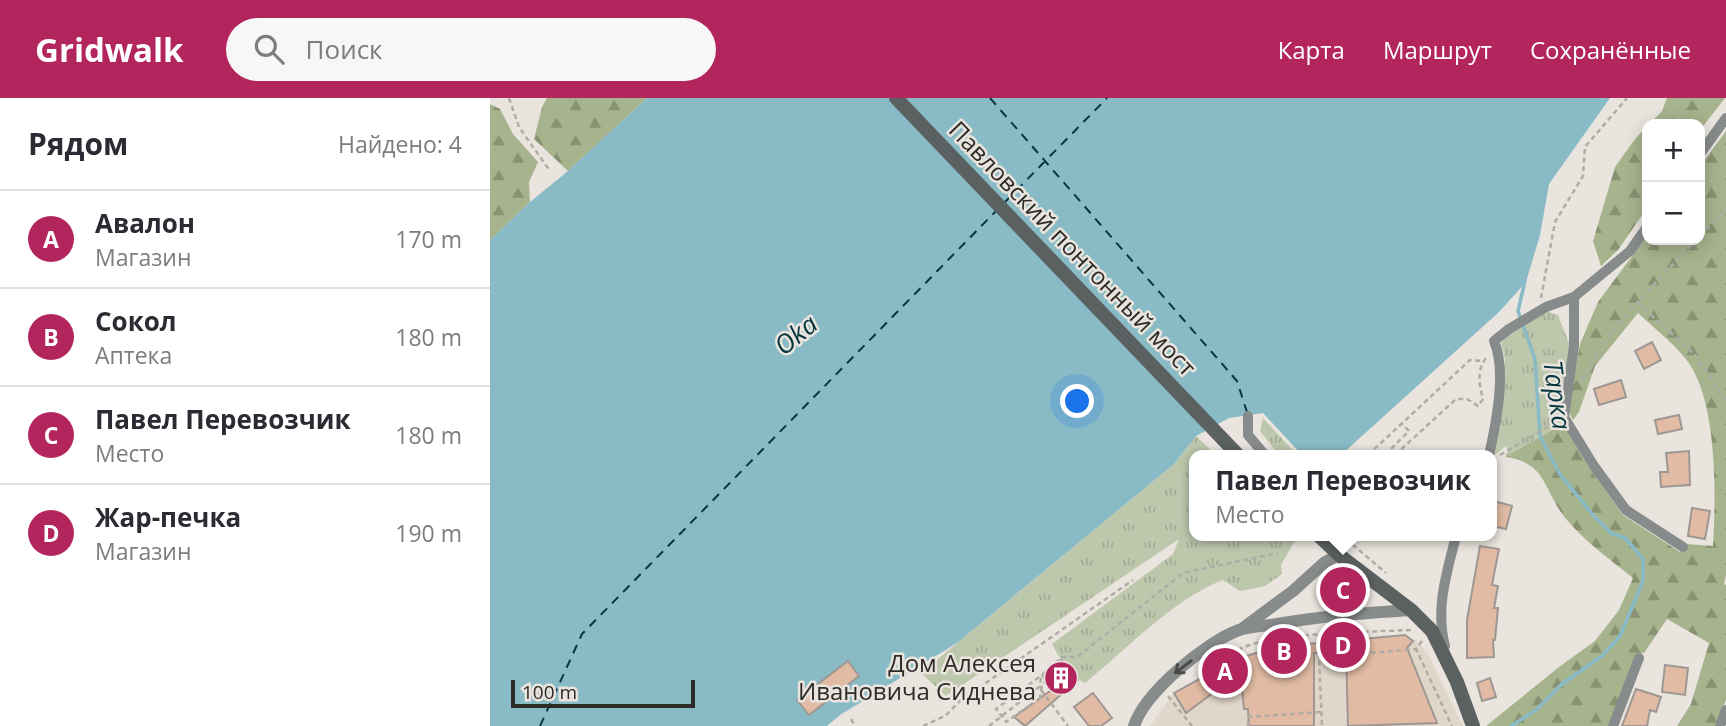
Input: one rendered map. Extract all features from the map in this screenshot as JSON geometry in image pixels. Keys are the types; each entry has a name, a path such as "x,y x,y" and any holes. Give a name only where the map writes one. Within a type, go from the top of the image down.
{"main road":[{"name":"Павловский понтонный мост","path":"896,98 1233,450"},
{"path":"1324,541 1432,631 1449,663 1473,726"}],"street":[{"path":"1705,148 1726,118"},
{"path":"1490,450 1500,373 1494,341 1535,313 1574,297 1630,251 1642,234"},
{"path":"1574,297 1574,346 1564,417 1594,466 1626,510 1683,547"},
{"path":"1248,416 1248,435 1261,450"},
{"path":"1134,726 1148,699 1160,686 1193,659 1240,630 1293,591 1325,562 1339,555 1335,541"},
{"path":"1449,663 1441,633 1441,594 1456,541"},
{"path":"1240,630 1318,617 1410,610"},
{"path":"1614,726 1639,658"},
{"path":"1720,726 1726,710"}],"path":[{"path":"509,98 519,127 550,171"},
{"path":"1535,313 1555,222 1583,176 1585,147 1627,98"},
{"path":"1705,231 1726,209"},
{"path":"1580,384 1590,363 1638,303 1691,245"},
{"path":"1638,303 1695,355 1726,400"},
{"path":"1374,450 1470,360 1483,361 1478,380 1483,399 1479,406 1467,399 1456,399 1400,450"},
{"path":"1507,449 1564,417"},
{"path":"1389,450 1409,431 1402,424"},
{"path":"1042,676 1040,698 1006,722 996,709 1042,676 1062,657 1077,657 1183,573 1278,553"},
{"path":"923,726 945,716 960,701 1133,580"},
{"path":"1191,674 1221,657 1262,641 1414,630"},
{"path":"1318,635 1322,726"},
{"path":"1320,657 1416,649 1424,638"},
{"path":"1416,649 1452,726"},
{"path":"989,726 1040,689 1042,684 1048,681 1042,676"},
{"path":"1160,686 1192,726"},
{"path":"1040,689 1068,726"},
{"path":"1248,726 1248,717 1322,712"},
{"path":"851,719 855,726"}],"shaded area":[{"path":"1415,640 1427,652 1463,726 1150,726 1174,693 1232,661 1274,647 1322,642 1323,653 1406,648"}],"green space":[{"path":"547,98 647,98 568,171 534,139"},
{"path":"1667,98 1725,98 1705,124 1705,119 1654,119 1662,111"},
{"path":"490,104 500,109 513,134 538,162 529,182 530,202 490,240"},
{"path":"1642,131 1642,215 1618,250 1601,266 1593,241 1615,167"},
{"path":"1726,131 1726,700 1716,726 1677,726 1691,704 1709,643 1667,619 1644,653 1637,653 1612,726 1486,726 1595,641 1619,610 1633,578 1574,528 1559,510 1544,481 1530,465 1505,457 1563,424 1588,466 1623,515 1680,552 1686,544 1713,546 1714,475 1704,397 1696,375 1685,358 1638,313 1595,366 1579,412 1573,420 1568,411 1580,344 1598,302 1642,243 1642,245 1705,245 1705,159"},
{"path":"1546,311 1558,315 1570,346 1563,424 1505,457 1508,451 1506,446 1497,453 1497,450 1494,450 1505,359 1501,343 1512,331"},
{"path":"1263,418 1292,450 1275,450 1260,431"},
{"path":"1196,436 1211,450 1189,450 1189,541 1295,541 1281,565 1282,574 1265,586 1240,591 1223,580 1204,589 1168,612 1085,683 1080,680 1066,666 1052,644 1173,554 1179,539 946,696 921,673 1174,464"}],"water":[{"name":"Oka","path":"647,98 1610,98 1549,184 1540,235 1526,282 1499,312 1347,450 1297,450 1263,413 1229,418 1196,436 1174,464 957,643 840,715 827,726 490,726 490,240"}],"building":[{"path":"1652,342 1661,360 1644,369 1635,351"},
{"path":"1621,380 1626,397 1599,405 1594,389"},
{"path":"1679,415 1682,429 1658,434 1655,420"},
{"path":"1689,451 1690,485 1661,487 1660,472 1668,472 1666,453"},
{"path":"1497,502 1512,506 1506,529 1497,527"},
{"path":"1692,508 1710,511 1705,539 1688,536"},
{"path":"1480,546 1499,549 1492,585 1498,586 1494,608 1498,608 1493,640 1494,657 1467,658 1467,620"},
{"path":"1405,635 1413,641 1407,648 1437,723 1348,726 1346,651 1314,653 1314,726 1249,726 1241,679 1214,692 1186,713 1174,693 1232,661 1274,647"},
{"path":"1061,660 1078,680 1025,726 1014,717 1054,688 1043,676"},
{"path":"848,661 859,676 809,715 797,700"},
{"path":"1665,665 1688,668 1685,695 1662,692"},
{"path":"1490,678 1496,697 1482,701 1477,683"},
{"path":"1636,689 1661,697 1656,712 1650,710 1647,726 1622,726"},
{"path":"1093,693 1112,718 1101,726 1089,726 1074,707"}],"waterway":[{"name":"Тарка","path":"1511,726 1536,710 1562,684 1602,656 1620,636 1643,581 1643,559 1625,538 1611,533 1593,515 1559,473 1540,436 1535,359 1518,311 1525,281"}],"ferry route":[{"path":"990,98 1237,381 1247,412"},
{"path":"1005,202 1107,98"},
{"path":"540,726 582,634 996,211"}],"place":[{"name":"Павел Перевозчик","path":"1343,590"},
{"name":"Жар-печка","path":"1343,645"},
{"name":"Сокол","path":"1284,651"},
{"name":"Авалон","path":"1225,671"},
{"name":"Дом Алексея Ивановича Сиднева","path":"1061,678"}]}
